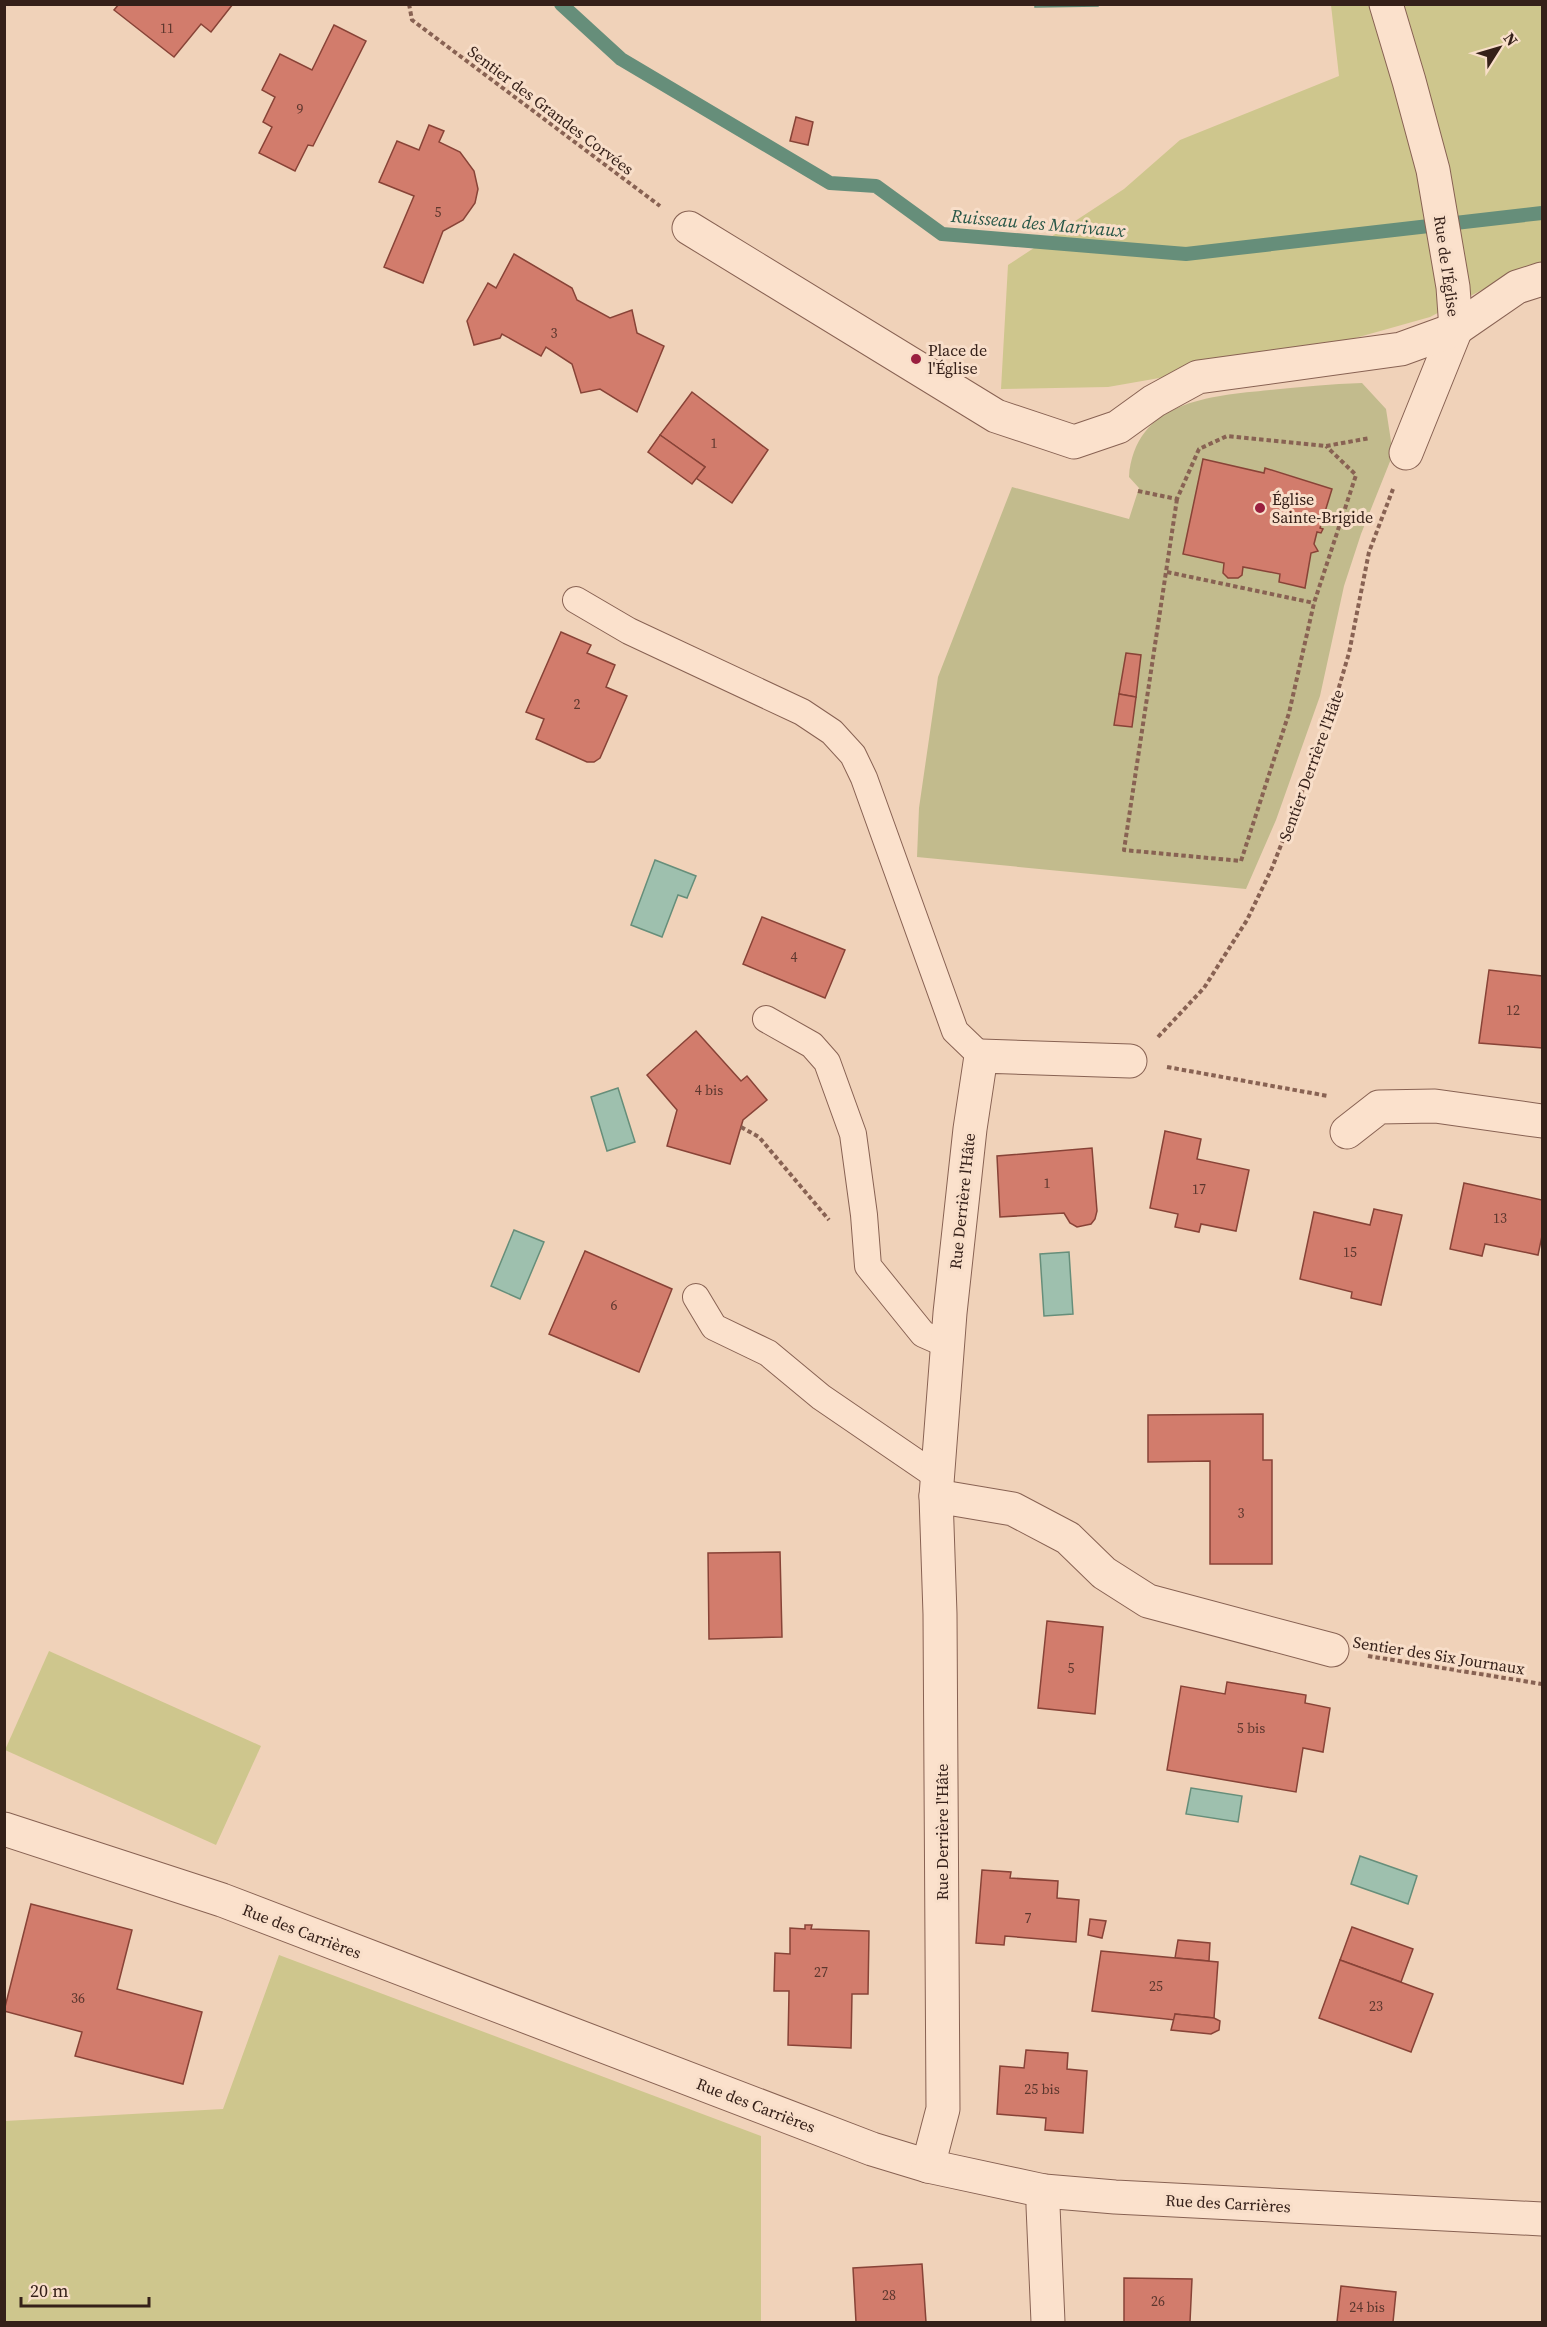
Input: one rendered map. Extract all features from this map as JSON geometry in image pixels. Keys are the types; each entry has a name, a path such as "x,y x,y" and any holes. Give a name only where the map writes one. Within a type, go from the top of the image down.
{"street":[{"name":"Rue de l'Église","path":"689,228 996,416 1074,442 1118,427 1154,401 1198,377 1401,349 1456,329 1453,287 1433,170 1386,4"},
{"path":"1406,453 1456,329 1517,287 1542,279"},
{"path":"981,1056 1130,1061"},
{"name":"Rue Derrière l'Hâte","path":"928,2166 943,2109 937,1486 968,1140 981,1056"},
{"path":"1347,1132 1379,1107 1435,1106 1542,1121"},
{"path":"937,1486 1013,1509 1068,1538 1104,1573 1148,1601 1332,1650"},
{"name":"Rue des Carrières","path":"4,1829 222,1900 860,2145 928,2166 1044,2190 1115,2197 1542,2219"},
{"path":"1044,2190 1042,2206 1048,2322"}],"lane":[{"path":"576,600 629,631 802,712 832,732 853,755 864,778 955,1030 981,1056"},
{"path":"766,1019 813,1045 827,1062 853,1134 868,1266 922,1334 948,1345"},
{"path":"696,1297 714,1327 768,1353 937,1486"}],"path":[{"name":"Sentier des Grandes Corvées","path":"410,4 412,20 689,228"},
{"path":"1227,436 1326,446 1356,475 1314,603 1288,713 1241,861 1124,850 1167,572 1177,499 1199,449 1227,436"},
{"name":"Sentier Derrière l'Hâte","path":"1130,1061 1163,1033 1204,988 1247,920 1272,868 1327,728 1349,653 1369,552 1406,453"},
{"path":"1138,491 1177,499"},
{"path":"1167,572 1314,603"},
{"path":"1130,1061 1282,1087 1379,1107"},
{"path":"741,1127 759,1137 868,1266"},
{"name":"Sentier des Six Journaux","path":"1332,1650 1542,1684"}],"shaded area":[{"path":"1035,5 1098,6 1035,7"},
{"path":"1331,5 1542,5 1542,262 1528,266 1430,317 1302,353 1108,387 1001,389 1008,265 1124,189 1180,140 1339,76"},
{"path":"1362,383 1386,409 1393,454 1361,534 1344,586 1320,696 1276,820 1246,889 917,857 919,808 938,677 1012,487 1129,519 1139,488 1129,477 1134,452 1145,432 1160,418 1179,407 1223,395","holes":["1204,460 1264,473 1266,468 1332,489 1320,528 1323,530 1321,533 1317,532 1314,544 1318,551 1311,553 1305,587 1279,582 1280,574 1243,567 1242,575 1238,578 1228,578 1224,573 1224,563 1184,554"]},
{"path":"655,860 696,876 687,898 678,895 662,937 631,925"},
{"path":"618,1088 635,1142 607,1151 591,1097"},
{"path":"514,1230 544,1242 520,1299 491,1286"},
{"path":"1069,1252 1073,1314 1044,1316 1040,1254"},
{"path":"49,1651 261,1746 216,1845 5,1750"},
{"path":"1191,1788 1242,1796 1238,1822 1186,1814"},
{"path":"1360,1856 1417,1876 1408,1904 1351,1884"},
{"path":"279,1955 761,2136 761,2322 5,2322 5,2121 223,2109"}],"building":[{"path":"119,4 233,4 211,32 201,24 174,57 114,10"},
{"path":"334,25 366,41 313,146 308,145 295,171 259,153 272,127 263,122 275,97 262,90 280,54 312,70"},
{"path":"796,117 813,122 808,145 790,141"},
{"path":"429,125 444,131 439,142 460,152 474,171 478,189 475,203 463,220 443,231 423,283 384,267 414,196 379,182 397,141 419,150"},
{"path":"514,254 572,288 577,300 610,318 632,310 637,333 664,346 637,412 600,389 581,393 572,364 546,347 541,356 502,334 500,338 474,345 467,321 488,283 496,288"},
{"path":"692,392 768,450 732,503 696,478 705,467 660,435"},
{"path":"660,435 705,467 692,484 648,452"},
{"name":"Église Sainte-Brigide","path":"1203,459 1264,473 1265,468 1332,489 1320,528 1323,529 1321,533 1317,532 1314,544 1318,551 1311,553 1305,588 1279,582 1280,574 1243,567 1242,575 1238,578 1228,578 1223,573 1224,563 1183,554"},
{"path":"561,632 591,645 587,653 615,665 606,687 627,696 600,758 594,762 587,762 536,739 544,719 526,712"},
{"path":"1126,653 1141,655 1136,697 1119,694"},
{"path":"1119,694 1136,697 1132,727 1114,725"},
{"path":"762,917 845,950 825,998 743,964"},
{"path":"1489,970 1542,976 1542,1048 1479,1043"},
{"path":"696,1031 741,1081 747,1076 767,1100 743,1120 730,1164 667,1146 677,1110 647,1075"},
{"path":"1165,1131 1201,1139 1197,1159 1249,1170 1236,1231 1201,1224 1199,1232 1175,1227 1178,1214 1150,1208"},
{"path":"1092,1148 1097,1211 1091,1224 1077,1227 1070,1223 1064,1213 1000,1217 997,1156"},
{"path":"1464,1183 1542,1200 1542,1236 1538,1255 1485,1244 1482,1256 1450,1249"},
{"path":"1374,1209 1402,1215 1381,1305 1351,1298 1352,1292 1300,1279 1314,1212 1370,1225"},
{"path":"585,1251 672,1289 639,1372 549,1334"},
{"path":"1263,1414 1263,1460 1272,1460 1272,1564 1210,1564 1210,1461 1148,1462 1148,1415"},
{"path":"780,1552 782,1637 709,1639 708,1553"},
{"path":"1047,1621 1103,1627 1095,1714 1038,1708"},
{"path":"1227,1682 1306,1695 1305,1703 1330,1708 1323,1752 1303,1748 1296,1792 1167,1770 1181,1686 1225,1694"},
{"path":"982,1870 1011,1872 1010,1878 1058,1881 1057,1898 1079,1900 1076,1942 1005,1936 1004,1945 976,1943"},
{"path":"31,1904 132,1930 117,1989 202,2012 183,2084 75,2056 82,2032 4,2011"},
{"path":"1090,1919 1106,1921 1102,1938 1088,1935"},
{"path":"805,1925 812,1925 811,1929 869,1931 868,1994 852,1994 851,2048 788,2045 789,1991 774,1991 775,1953 790,1954 790,1928 805,1929"},
{"path":"1352,1927 1413,1949 1401,1982 1340,1960"},
{"path":"1178,1940 1210,1943 1209,1961 1175,1958"},
{"path":"1101,1951 1218,1962 1214,2018 1175,2014 1175,2020 1092,2011"},
{"path":"1340,1960 1433,1994 1411,2052 1319,2018"},
{"path":"1175,2014 1214,2018 1220,2021 1219,2030 1211,2034 1171,2030"},
{"path":"1026,2050 1068,2053 1067,2069 1087,2071 1083,2133 1045,2130 1046,2118 997,2114 1000,2066 1024,2068"},
{"path":"922,2264 926,2322 856,2322 853,2268"},
{"path":"1124,2278 1192,2279 1190,2322 1124,2322"},
{"path":"1341,2286 1396,2292 1393,2322 1337,2322"}],"waterway":[{"name":"Ruisseau des Marivaux","path":"561,4 621,59 830,183 876,186 942,234 1186,254 1542,213"}],"place":[{"name":"Place de l'Église","path":"916,359"},
{"name":"Église Sainte-Brigide","path":"1260,508"}]}
